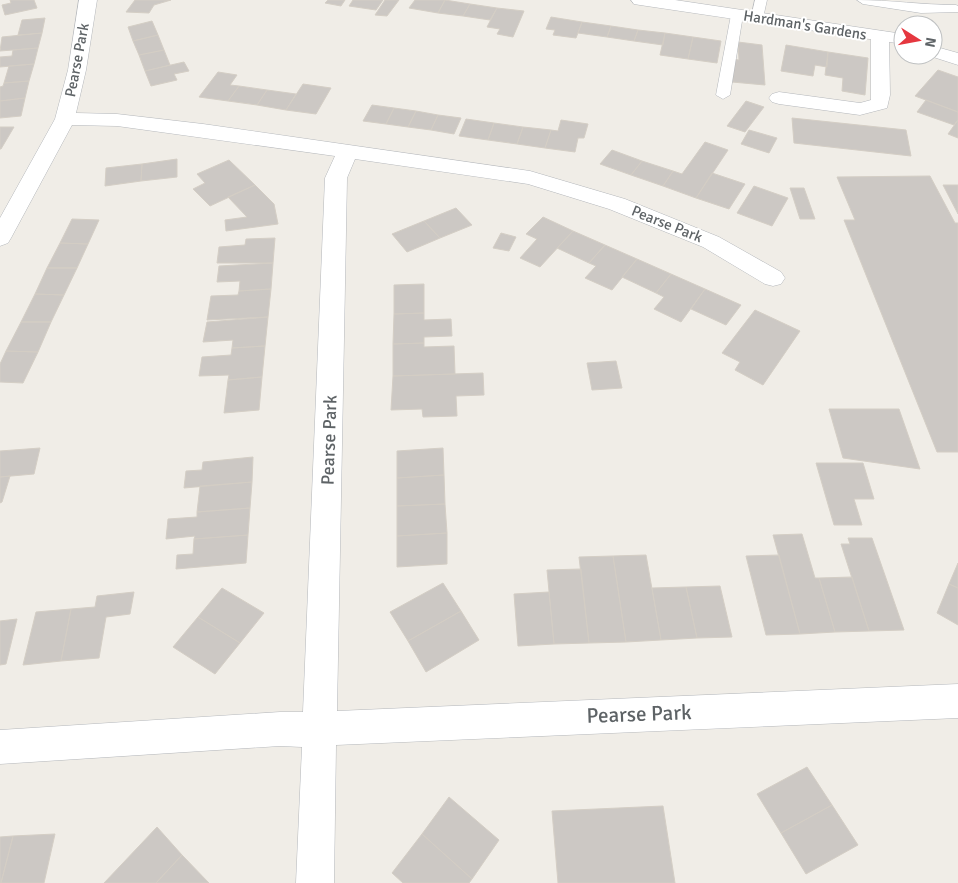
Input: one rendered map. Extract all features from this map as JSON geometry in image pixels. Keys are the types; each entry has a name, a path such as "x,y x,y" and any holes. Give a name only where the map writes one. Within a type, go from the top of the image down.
{"street":[{"name":"Pearse Park","path":"0,238 65,119 77,70 88,0"},
{"name":"Hardman's Gardens","path":"640,0 893,39"},
{"path":"780,98 860,109 880,104 878,55 880,36"},
{"path":"943,45 958,47"},
{"path":"943,54 958,59"},
{"name":"Pearse Park","path":"65,119 117,120 203,130 347,152 428,161 530,178 617,204 712,242 772,278"},
{"name":"Pearse Park","path":"315,883 336,178 347,152"},
{"name":"Pearse Park","path":"0,747 280,729 320,730 348,726 958,701"}],"lane":[{"path":"757,18 761,0"},
{"path":"863,0 921,9 956,10"},
{"path":"723,95 737,15"}],"building":[{"path":"10,0 34,0 37,8 5,15 2,5 11,3"},
{"path":"135,0 171,0 154,5 149,13 126,12"},
{"path":"328,0 345,0 341,6 325,3"},
{"path":"353,0 383,0 376,10 349,6"},
{"path":"385,0 399,0 387,16 375,15"},
{"path":"415,0 445,0 438,13 409,8"},
{"path":"445,0 470,4 463,16 438,13"},
{"path":"470,4 497,8 490,20 463,16"},
{"path":"497,8 524,11 513,37 497,34 500,29 487,27"},
{"path":"551,17 582,22 576,38 553,35 555,30 546,29"},
{"path":"45,18 42,33 18,35 22,20"},
{"path":"152,21 158,35 133,41 128,27"},
{"path":"582,22 611,26 607,37 578,33"},
{"path":"611,26 638,30 634,41 607,37"},
{"path":"638,30 665,33 663,45 634,41"},
{"path":"42,33 38,48 0,51 2,37"},
{"path":"665,33 693,37 688,59 660,55"},
{"path":"158,35 164,50 139,55 133,41"},
{"path":"693,37 721,41 717,63 688,59"},
{"path":"738,42 762,45 765,85 732,82 731,59 739,60"},
{"path":"786,45 828,52 827,67 815,65 813,76 781,71"},
{"path":"38,48 34,64 0,67 0,57 12,56 13,50"},
{"path":"164,50 170,65 145,71 139,55"},
{"path":"828,52 868,58 865,95 842,91 843,78 825,75"},
{"path":"184,62 189,71 174,74 177,80 151,86 145,71"},
{"path":"34,64 29,81 4,83 9,66"},
{"path":"938,70 958,77 958,112 915,96"},
{"path":"218,72 237,75 230,85 239,86 228,101 199,97"},
{"path":"29,81 25,98 0,101 0,87 4,83"},
{"path":"303,84 331,88 316,114 286,110"},
{"path":"239,86 267,90 257,105 228,101"},
{"path":"267,90 296,94 286,110 257,105"},
{"path":"25,98 21,116 0,118 0,101"},
{"path":"926,100 958,112 958,120 954,125 917,112"},
{"path":"746,101 764,107 745,132 727,126"},
{"path":"372,105 394,108 386,124 363,121"},
{"path":"394,108 416,111 408,127 386,124"},
{"path":"416,111 438,115 431,130 408,127"},
{"path":"438,115 461,118 454,134 431,130"},
{"path":"792,118 906,130 911,156 794,143"},
{"path":"466,119 494,123 488,140 459,136"},
{"path":"561,120 588,124 584,138 578,138 575,152 545,148 551,130 558,131"},
{"path":"958,120 958,138 948,134"},
{"path":"494,123 523,127 517,144 488,140"},
{"path":"0,127 14,127 1,149 0,149"},
{"path":"523,127 551,130 545,148 517,144"},
{"path":"749,130 777,138 769,153 741,144"},
{"path":"705,142 728,150 696,198 663,186 673,171 682,174"},
{"path":"612,150 642,161 631,175 600,164"},
{"path":"177,159 177,177 141,181 142,164"},
{"path":"229,160 255,185 210,206 193,189 205,183 197,174"},
{"path":"642,161 673,171 663,186 631,175"},
{"path":"142,164 141,181 105,186 106,168"},
{"path":"712,173 745,184 729,209 696,198"},
{"path":"930,176 955,223 958,223 958,452 937,452 844,220 855,220 837,177"},
{"path":"255,185 274,204 278,224 226,231 225,220 247,217 228,197"},
{"path":"943,185 958,185 958,214"},
{"path":"754,186 788,198 772,226 737,213"},
{"path":"790,188 804,188 815,219 800,219"},
{"path":"456,208 472,225 440,238 424,221"},
{"path":"543,217 573,231 540,267 520,258 537,239 526,234"},
{"path":"72,219 99,220 88,244 60,243"},
{"path":"424,221 440,238 407,252 392,234"},
{"path":"573,231 605,245 589,263 557,248"},
{"path":"501,233 516,237 509,251 493,248"},
{"path":"275,238 273,263 217,263 219,247 245,245 246,239"},
{"path":"60,243 88,244 77,268 47,268"},
{"path":"605,245 637,259 612,290 585,278 596,266 589,263"},
{"path":"637,259 671,274 656,293 622,277"},
{"path":"273,263 271,289 239,291 240,281 217,282 219,266"},
{"path":"47,268 77,268 64,295 35,294"},
{"path":"671,274 705,289 681,322 654,309 664,297 656,293"},
{"path":"424,284 424,313 394,314 394,285"},
{"path":"271,289 268,317 207,320 211,296 238,295 239,291"},
{"path":"705,289 741,305 726,325 691,309"},
{"path":"35,294 64,295 51,322 21,322"},
{"path":"755,310 800,331 763,385 735,370 740,362 722,353"},
{"path":"424,313 424,320 451,319 452,336 424,337 424,343 393,344 394,314"},
{"path":"268,317 265,346 232,348 233,340 203,342 207,322"},
{"path":"21,322 51,322 38,352 6,351"},
{"path":"424,343 424,347 454,346 455,374 393,376 393,344"},
{"path":"265,346 262,377 228,380 229,375 199,376 202,357 231,355 232,348"},
{"path":"6,351 38,352 23,383 0,382 0,364"},
{"path":"616,361 622,388 592,390 587,363"},
{"path":"483,373 484,395 456,396 457,416 423,417 422,409 391,410 393,376"},
{"path":"262,377 259,410 224,413 228,380"},
{"path":"829,409 899,409 920,469 843,458"},
{"path":"40,448 34,474 0,477 0,451"},
{"path":"443,448 444,475 397,478 397,451"},
{"path":"253,457 252,482 184,488 186,471 202,470 203,462"},
{"path":"816,463 863,463 874,499 854,499 862,525 834,525"},
{"path":"444,475 445,504 397,506 397,478"},
{"path":"10,476 2,502 0,503 0,477"},
{"path":"252,482 250,508 197,512 200,486"},
{"path":"445,504 447,533 397,536 397,506"},
{"path":"250,508 248,535 194,539 195,536 166,539 168,519 197,517 197,512"},
{"path":"447,533 447,564 397,567 397,536"},
{"path":"802,534 815,578 819,578 835,632 800,634 773,535"},
{"path":"248,535 246,563 176,569 177,555 193,554 194,539"},
{"path":"848,538 872,538 904,630 869,631 841,544 850,544"},
{"path":"646,555 661,640 626,642 613,556"},
{"path":"779,555 800,634 766,635 746,556"},
{"path":"613,556 626,642 589,643 579,557"},
{"path":"958,563 958,588 949,584"},
{"path":"581,569 589,643 554,644 547,570"},
{"path":"852,577 869,631 835,632 819,578"},
{"path":"443,583 461,611 408,641 390,612"},
{"path":"949,584 958,588 958,625 937,613"},
{"path":"720,586 732,637 697,638 686,587"},
{"path":"686,587 697,638 661,640 652,588"},
{"path":"222,588 264,613 240,643 198,617"},
{"path":"134,592 130,614 106,617 99,658 61,661 71,609 95,607 97,596"},
{"path":"549,592 554,644 518,646 514,594"},
{"path":"71,609 61,661 23,665 36,612"},
{"path":"461,611 479,640 426,672 408,641"},
{"path":"198,617 240,643 215,674 173,647"},
{"path":"17,619 6,664 0,665 0,621"},
{"path":"807,767 832,805 781,833 757,794"},
{"path":"449,797 499,840 472,879 422,834"},
{"path":"832,805 858,845 806,874 781,833"},
{"path":"663,806 675,883 558,883 552,811"},
{"path":"157,827 182,855 156,883 104,883"},
{"path":"55,834 44,883 1,883 13,836"},
{"path":"422,834 472,879 469,883 403,883 392,873"},
{"path":"13,836 1,883 0,883 0,837"},
{"path":"182,855 209,883 156,883"}]}
